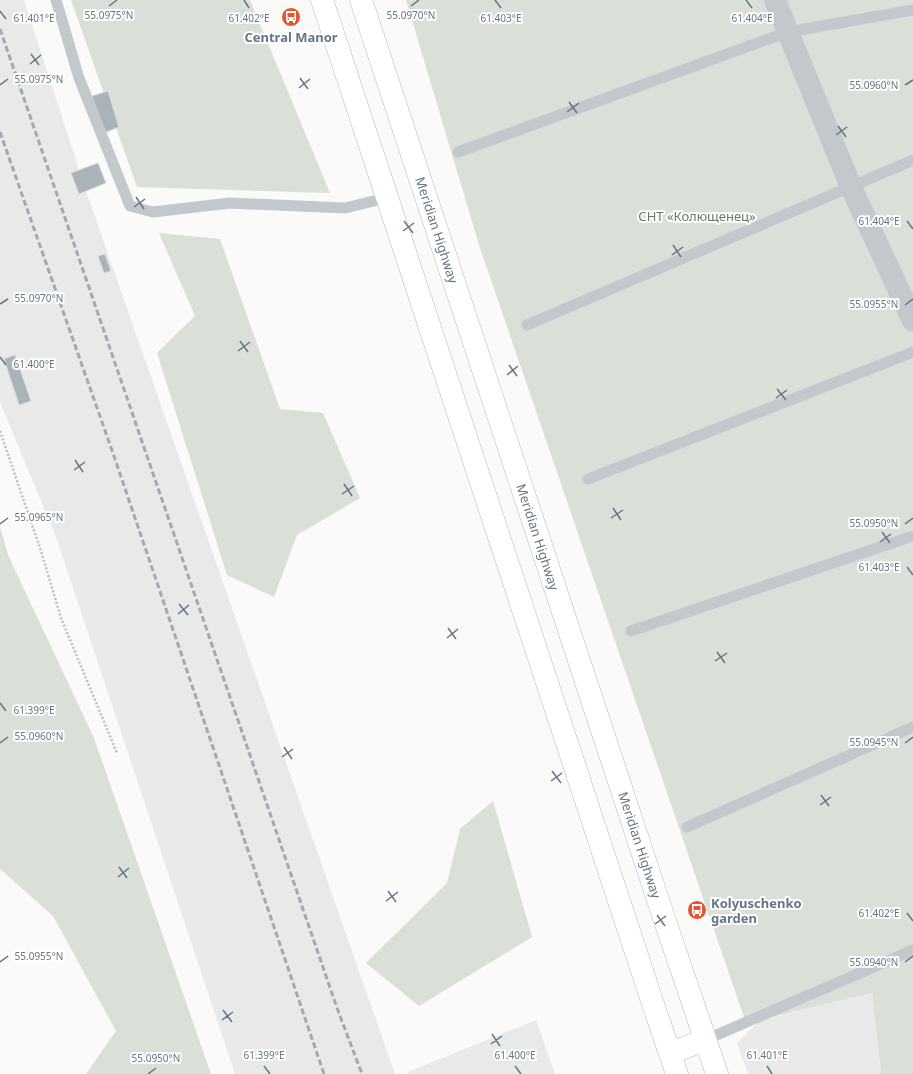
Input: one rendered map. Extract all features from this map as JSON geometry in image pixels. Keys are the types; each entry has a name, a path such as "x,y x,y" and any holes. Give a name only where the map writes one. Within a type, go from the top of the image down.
{"main road":[{"path":"322,0 386,198 678,1074"},
{"name":"Meridian Highway","path":"361,0 717,1074"},
{"path":"670,1053 706,1040"}],"street":[{"path":"775,0 851,187 913,321"}],"lane":[{"path":"56,0 79,78 130,206 153,212 230,203 345,208 386,198"},
{"path":"458,152 788,32 913,10"},
{"path":"527,325 913,160"},
{"path":"588,478 913,352"},
{"path":"631,631 913,536"},
{"path":"687,827 913,727"},
{"path":"706,1040 913,950"}],"path":[{"path":"0,431 39,543 61,618 117,753"}],"shaded area":[{"path":"0,0 24,0 87,194 395,1074 235,1074 56,537 0,402"},
{"path":"872,993 881,1074 748,1074 737,1043 760,1020"},
{"path":"536,1020 555,1074 409,1074 408,1072"}],"green space":[{"path":"71,0 250,0 330,193 137,187"},
{"name":"СНТ «Колющенец»","path":"406,0 913,0 913,1074 881,1074 872,993 746,1023 479,245"},
{"path":"159,233 220,239 280,409 323,413 360,498 297,535 274,597 227,575 157,353 195,316"},
{"path":"0,526 8,555 94,738 211,1074 86,1074 116,1031 53,916 0,869"},
{"path":"493,801 532,937 419,1006 366,963 447,883 460,829"}],"building":[{"path":"108,91 119,127 104,133 92,96"},
{"path":"98,163 106,183 79,194 71,173"},
{"path":"105,254 111,271 104,273 98,256"},
{"path":"15,355 31,401 19,405 4,359"}],"railway":[{"path":"0,29 337,1008 362,1074"},
{"path":"0,132 115,459 324,1074"}],"place":[{"name":"Central Manor","path":"291,17"},
{"name":"Kolyuschenko garden","path":"697,910"}]}
